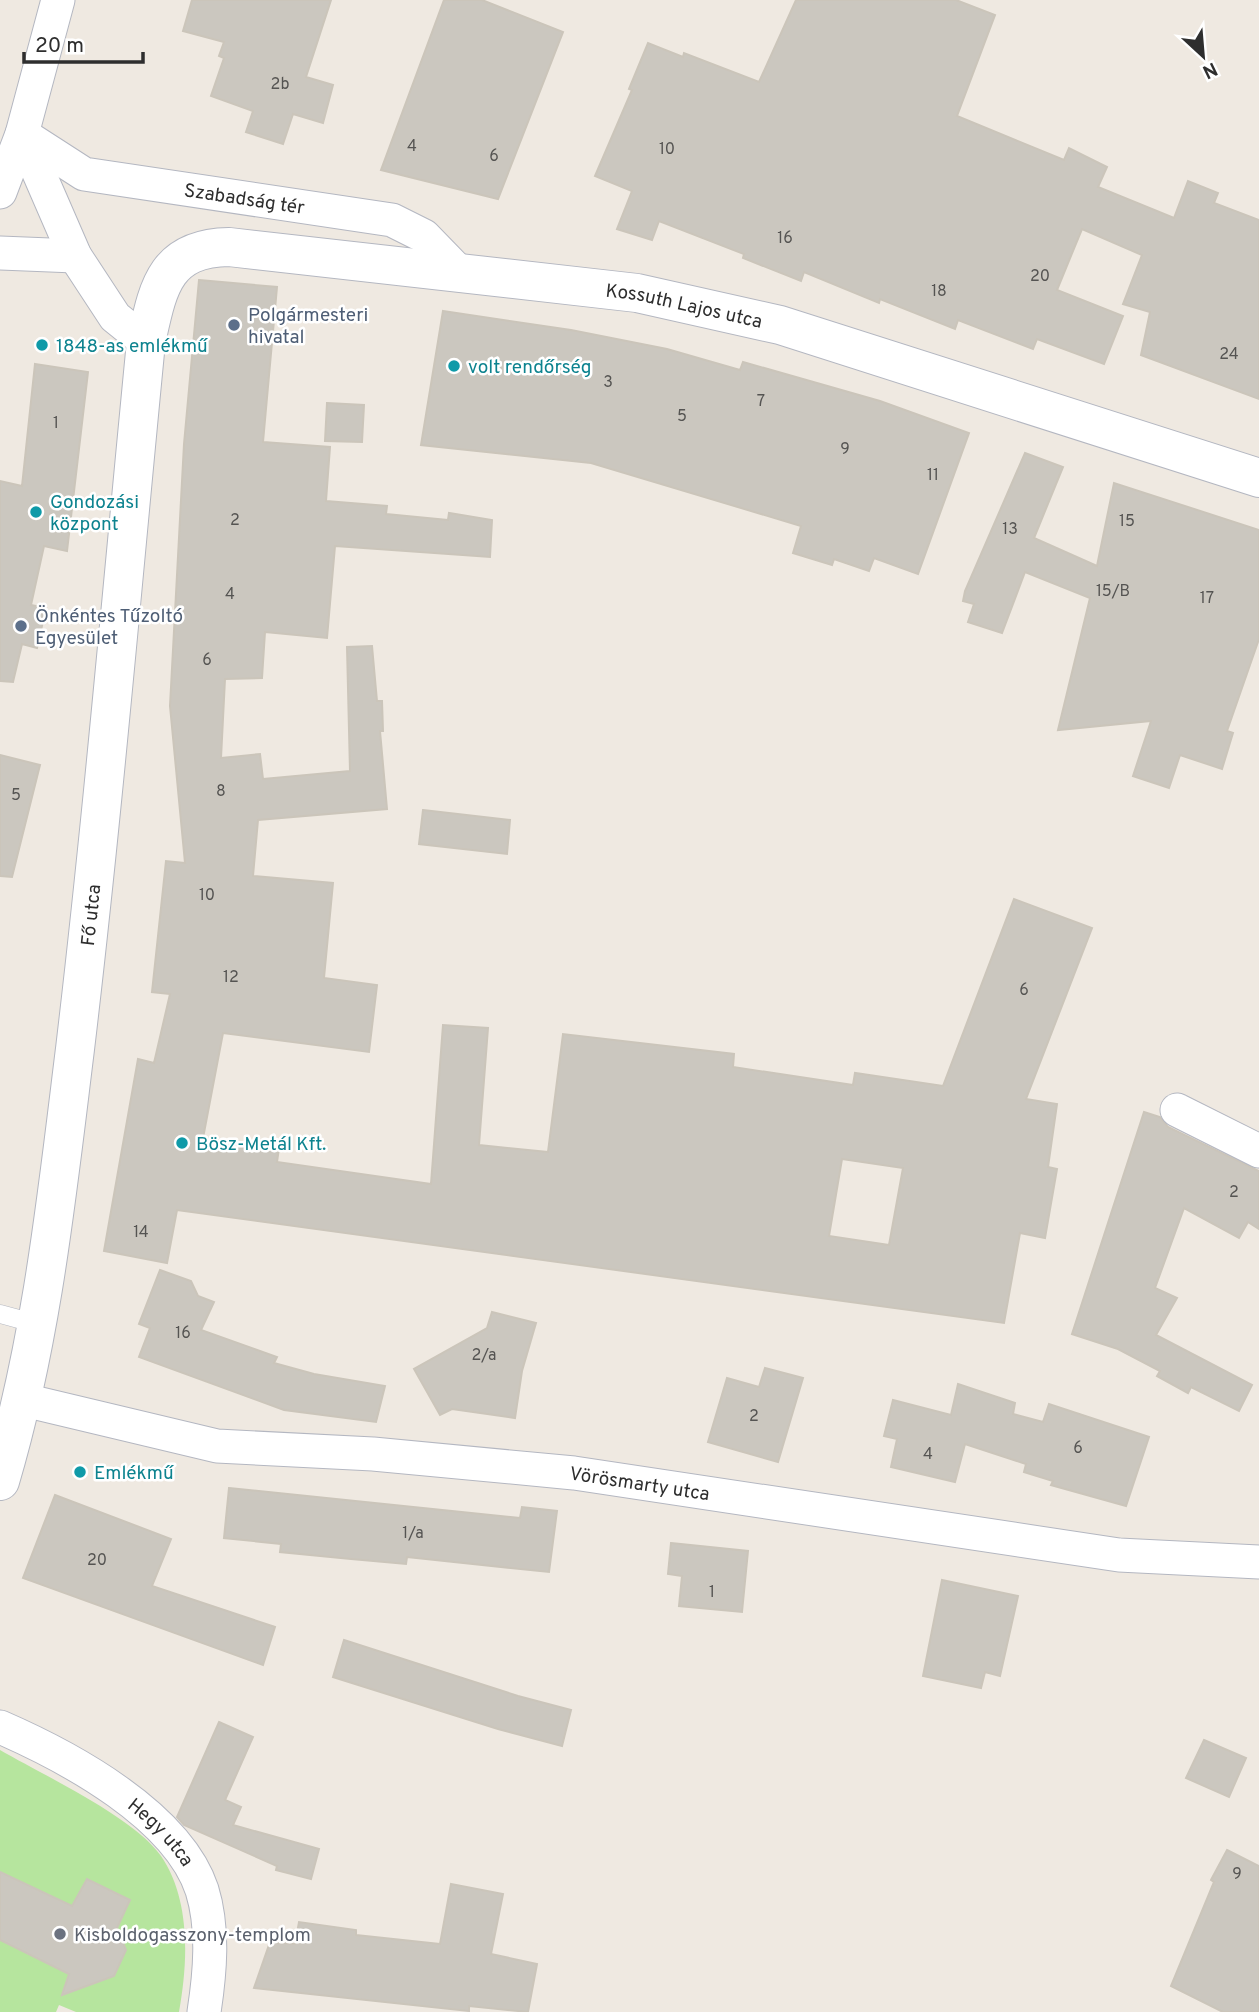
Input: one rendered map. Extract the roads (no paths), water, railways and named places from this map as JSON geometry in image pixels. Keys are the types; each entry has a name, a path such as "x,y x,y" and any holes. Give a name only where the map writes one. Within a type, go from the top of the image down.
{"street":[{"path":"0,192 23,134 58,0"},
{"path":"23,134 75,256 115,317 146,342"},
{"name":"Szabadság tér","path":"23,134 84,174 392,220 424,236 459,272"},
{"name":"Kossuth Lajos utca","path":"146,342 156,296 169,270 185,256 206,247 229,247 637,293 780,325 1259,478"},
{"path":"0,253 75,256"},
{"name":"Fő utca","path":"0,1481 24,1400 55,1210 90,923 146,342"},
{"path":"1177,1110 1259,1152"},
{"name":"Vörösmarty utca","path":"24,1400 217,1446 373,1454 574,1473 1119,1555 1259,1562"},
{"name":"Hegy utca","path":"0,1727 122,1794 156,1821 182,1854 202,1889 208,1918 209,1979 205,2012"}],"lane":[{"path":"0,1314 37,1324"}],"place":[{"name":"Polgármesteri hivatal","path":"234,325"},
{"name":"1848-as emlékmű","path":"42,345"},
{"name":"volt rendőrség","path":"454,366"},
{"name":"Gondozási központ","path":"36,512"},
{"name":"Önkéntes Tűzoltó Egyesület","path":"21,626"},
{"name":"Bösz-Metál Kft.","path":"182,1143"},
{"name":"Emlékmű","path":"80,1472"},
{"name":"Kisboldogasszony-templom","path":"60,1934"}]}
